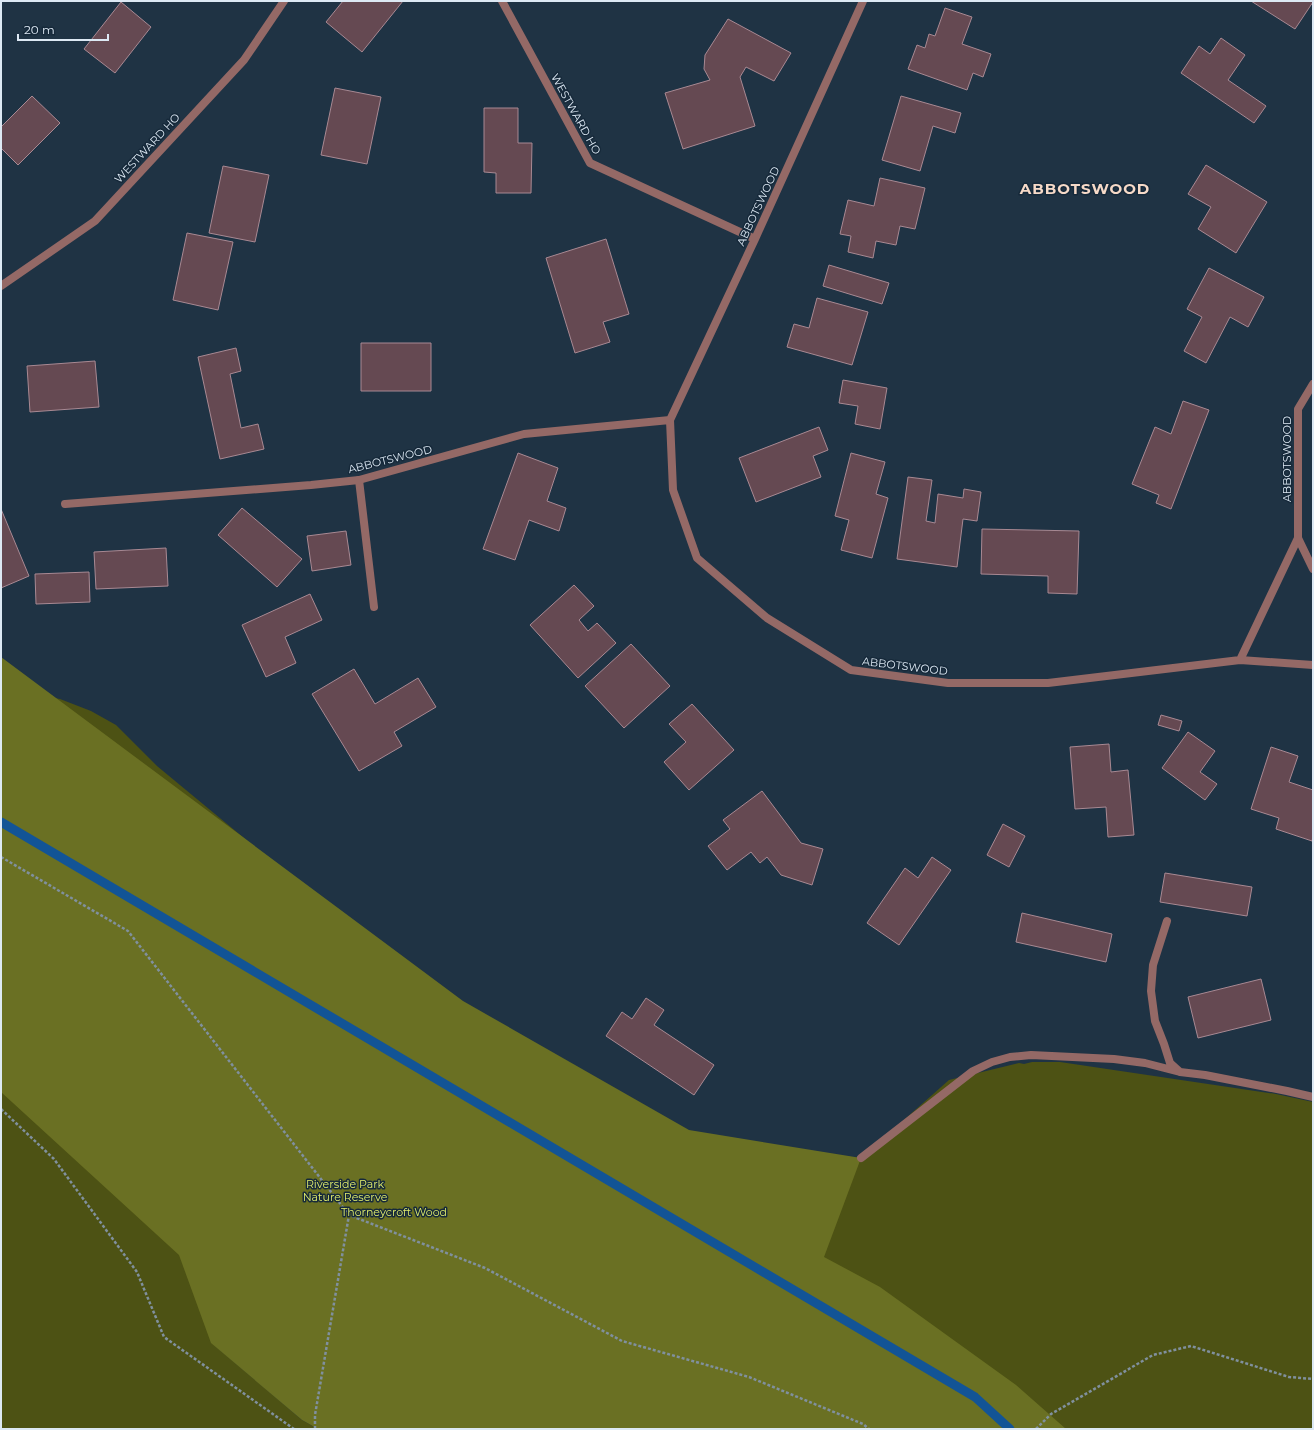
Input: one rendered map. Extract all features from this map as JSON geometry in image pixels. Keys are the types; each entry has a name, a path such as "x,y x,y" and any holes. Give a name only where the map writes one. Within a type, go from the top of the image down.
{"street":[{"name":"WESTWARD HO","path":"1,286 95,221 244,60 284,1"},
{"name":"WESTWARD HO","path":"502,1 590,163 755,240"},
{"name":"ABBOTSWOOD","path":"863,1 755,240 670,420 673,490 697,558 767,618 851,670 948,683 1048,683 1240,660 1313,665"},
{"name":"ABBOTSWOOD","path":"1313,384 1298,409 1298,538 1313,570"},
{"name":"ABBOTSWOOD","path":"65,504 359,480 524,434 670,420"},
{"path":"359,480 374,607"},
{"name":"ABBOTSWOOD","path":"1240,660 1298,538"},
{"path":"1167,921 1154,965 1151,990 1155,1021 1170,1063 1180,1072"},
{"path":"861,1158 973,1071 992,1062 1010,1057 1032,1055 1114,1059 1145,1063 1180,1072 1288,1090 1313,1097"}],"path":[{"path":"1,857 128,931 350,1215 485,1268 622,1341 749,1377 863,1424 869,1429"},
{"path":"1,1109 54,1159 137,1272 164,1337 294,1429"},
{"path":"315,1429 315,1415 350,1215"},
{"path":"1036,1429 1051,1414 1153,1355 1191,1346 1289,1377 1313,1379"}],"green space":[{"name":"Thorneycroft Wood","path":"1,657 463,1001 689,1130 861,1158 824,1257 880,1287 1016,1385 1066,1429 318,1429 302,1420 211,1343 179,1255 1,1092"},
{"name":"Thorneycroft Wood","path":"1,688 60,699 91,711 116,725 157,766 244,838 263,867 646,1135 861,1158 949,1080 1019,1063 1024,1064 1032,1062 1060,1062 1276,1094 1313,1102 1313,1429 350,1429 214,1345 302,1420 318,1429 1,1429"}],"building":[{"path":"343,1 403,1 362,52 326,22"},
{"path":"1251,1 1313,1 1313,2 1295,29"},
{"path":"121,2 151,27 115,73 84,49"},
{"path":"945,8 972,17 962,44 991,54 983,77 973,73 967,90 908,69 917,45 925,48 929,34 935,36"},
{"path":"728,19 791,53 774,81 746,67 740,77 755,126 683,149 665,93 710,80 704,69 705,55"},
{"path":"1221,38 1245,55 1228,80 1266,106 1254,123 1181,73 1199,46 1210,54"},
{"path":"335,88 381,97 367,164 321,155"},
{"path":"32,96 60,123 18,165 1,148 1,127"},
{"path":"901,96 961,113 955,133 933,126 920,171 882,160"},
{"path":"484,108 518,108 518,143 532,143 531,193 496,193 496,173 484,172"},
{"path":"1206,165 1267,202 1236,253 1198,229 1211,207 1188,194"},
{"path":"223,166 269,175 255,242 209,233"},
{"path":"880,178 925,188 915,229 900,226 896,245 876,241 873,258 848,252 851,236 840,234 848,200 874,206"},
{"path":"187,233 233,242 218,310 173,300"},
{"path":"606,239 629,314 603,322 610,342 575,353 546,258"},
{"path":"829,265 889,283 882,304 823,286"},
{"path":"1209,268 1264,297 1248,327 1230,317 1206,363 1184,351 1202,317 1187,309"},
{"path":"817,298 868,312 852,365 787,347 794,324 809,328"},
{"path":"361,343 431,343 431,391 361,391"},
{"path":"236,348 241,371 230,374 241,428 258,424 264,449 220,459 198,357"},
{"path":"95,361 99,407 30,412 27,366"},
{"path":"843,380 887,388 880,429 855,424 858,406 839,403"},
{"path":"1183,401 1209,410 1171,509 1156,503 1159,495 1132,484 1155,427 1171,434"},
{"path":"819,427 828,450 813,456 821,477 756,502 739,458"},
{"path":"518,453 558,468 547,501 566,508 559,531 529,520 515,560 483,549"},
{"path":"851,453 885,462 876,494 888,498 872,558 841,550 849,520 835,516"},
{"path":"908,477 932,480 926,521 935,523 938,494 963,498 964,489 981,492 977,521 963,519 957,567 897,559"},
{"path":"242,508 302,559 277,587 218,535"},
{"path":"1,509 29,576 1,588"},
{"path":"982,529 1079,531 1077,594 1048,593 1048,576 981,574"},
{"path":"346,531 351,565 312,571 307,536"},
{"path":"166,548 168,586 96,589 94,552"},
{"path":"89,572 90,602 36,604 35,574"},
{"path":"574,585 594,606 579,620 588,631 597,623 616,643 578,678 530,625"},
{"path":"310,594 322,620 285,637 296,663 266,677 242,625"},
{"path":"631,644 670,686 624,728 585,686"},
{"path":"354,669 375,704 418,678 436,707 394,732 402,746 359,771 312,694"},
{"path":"692,704 734,750 689,790 664,762 686,742 669,724"},
{"path":"1161,715 1182,721 1179,731 1158,725"},
{"path":"1188,732 1215,751 1200,772 1217,784 1205,800 1162,768"},
{"path":"1109,744 1111,772 1128,770 1134,835 1108,837 1106,807 1075,809 1070,747"},
{"path":"1271,747 1298,756 1289,782 1313,790 1312,841 1276,829 1279,818 1251,809"},
{"path":"762,791 801,843 823,849 812,885 781,875 767,857 760,863 751,852 727,870 708,846 730,829 723,820"},
{"path":"1003,824 1025,836 1009,867 987,855"},
{"path":"932,857 951,870 899,945 867,923 905,868 918,878"},
{"path":"1165,873 1252,887 1247,916 1160,902"},
{"path":"1022,913 1112,934 1106,962 1016,942"},
{"path":"1261,979 1271,1020 1198,1038 1188,997"},
{"path":"646,998 664,1010 654,1025 714,1065 694,1095 606,1036 622,1012 632,1019"}],"waterway":[{"path":"1,822 975,1397 1010,1429"}],"district":[{"name":"ABBOTSWOOD","path":"1085,189"}],"park label":[{"name":"Riverside Park Nature Reserve","path":"345,1190"}]}
